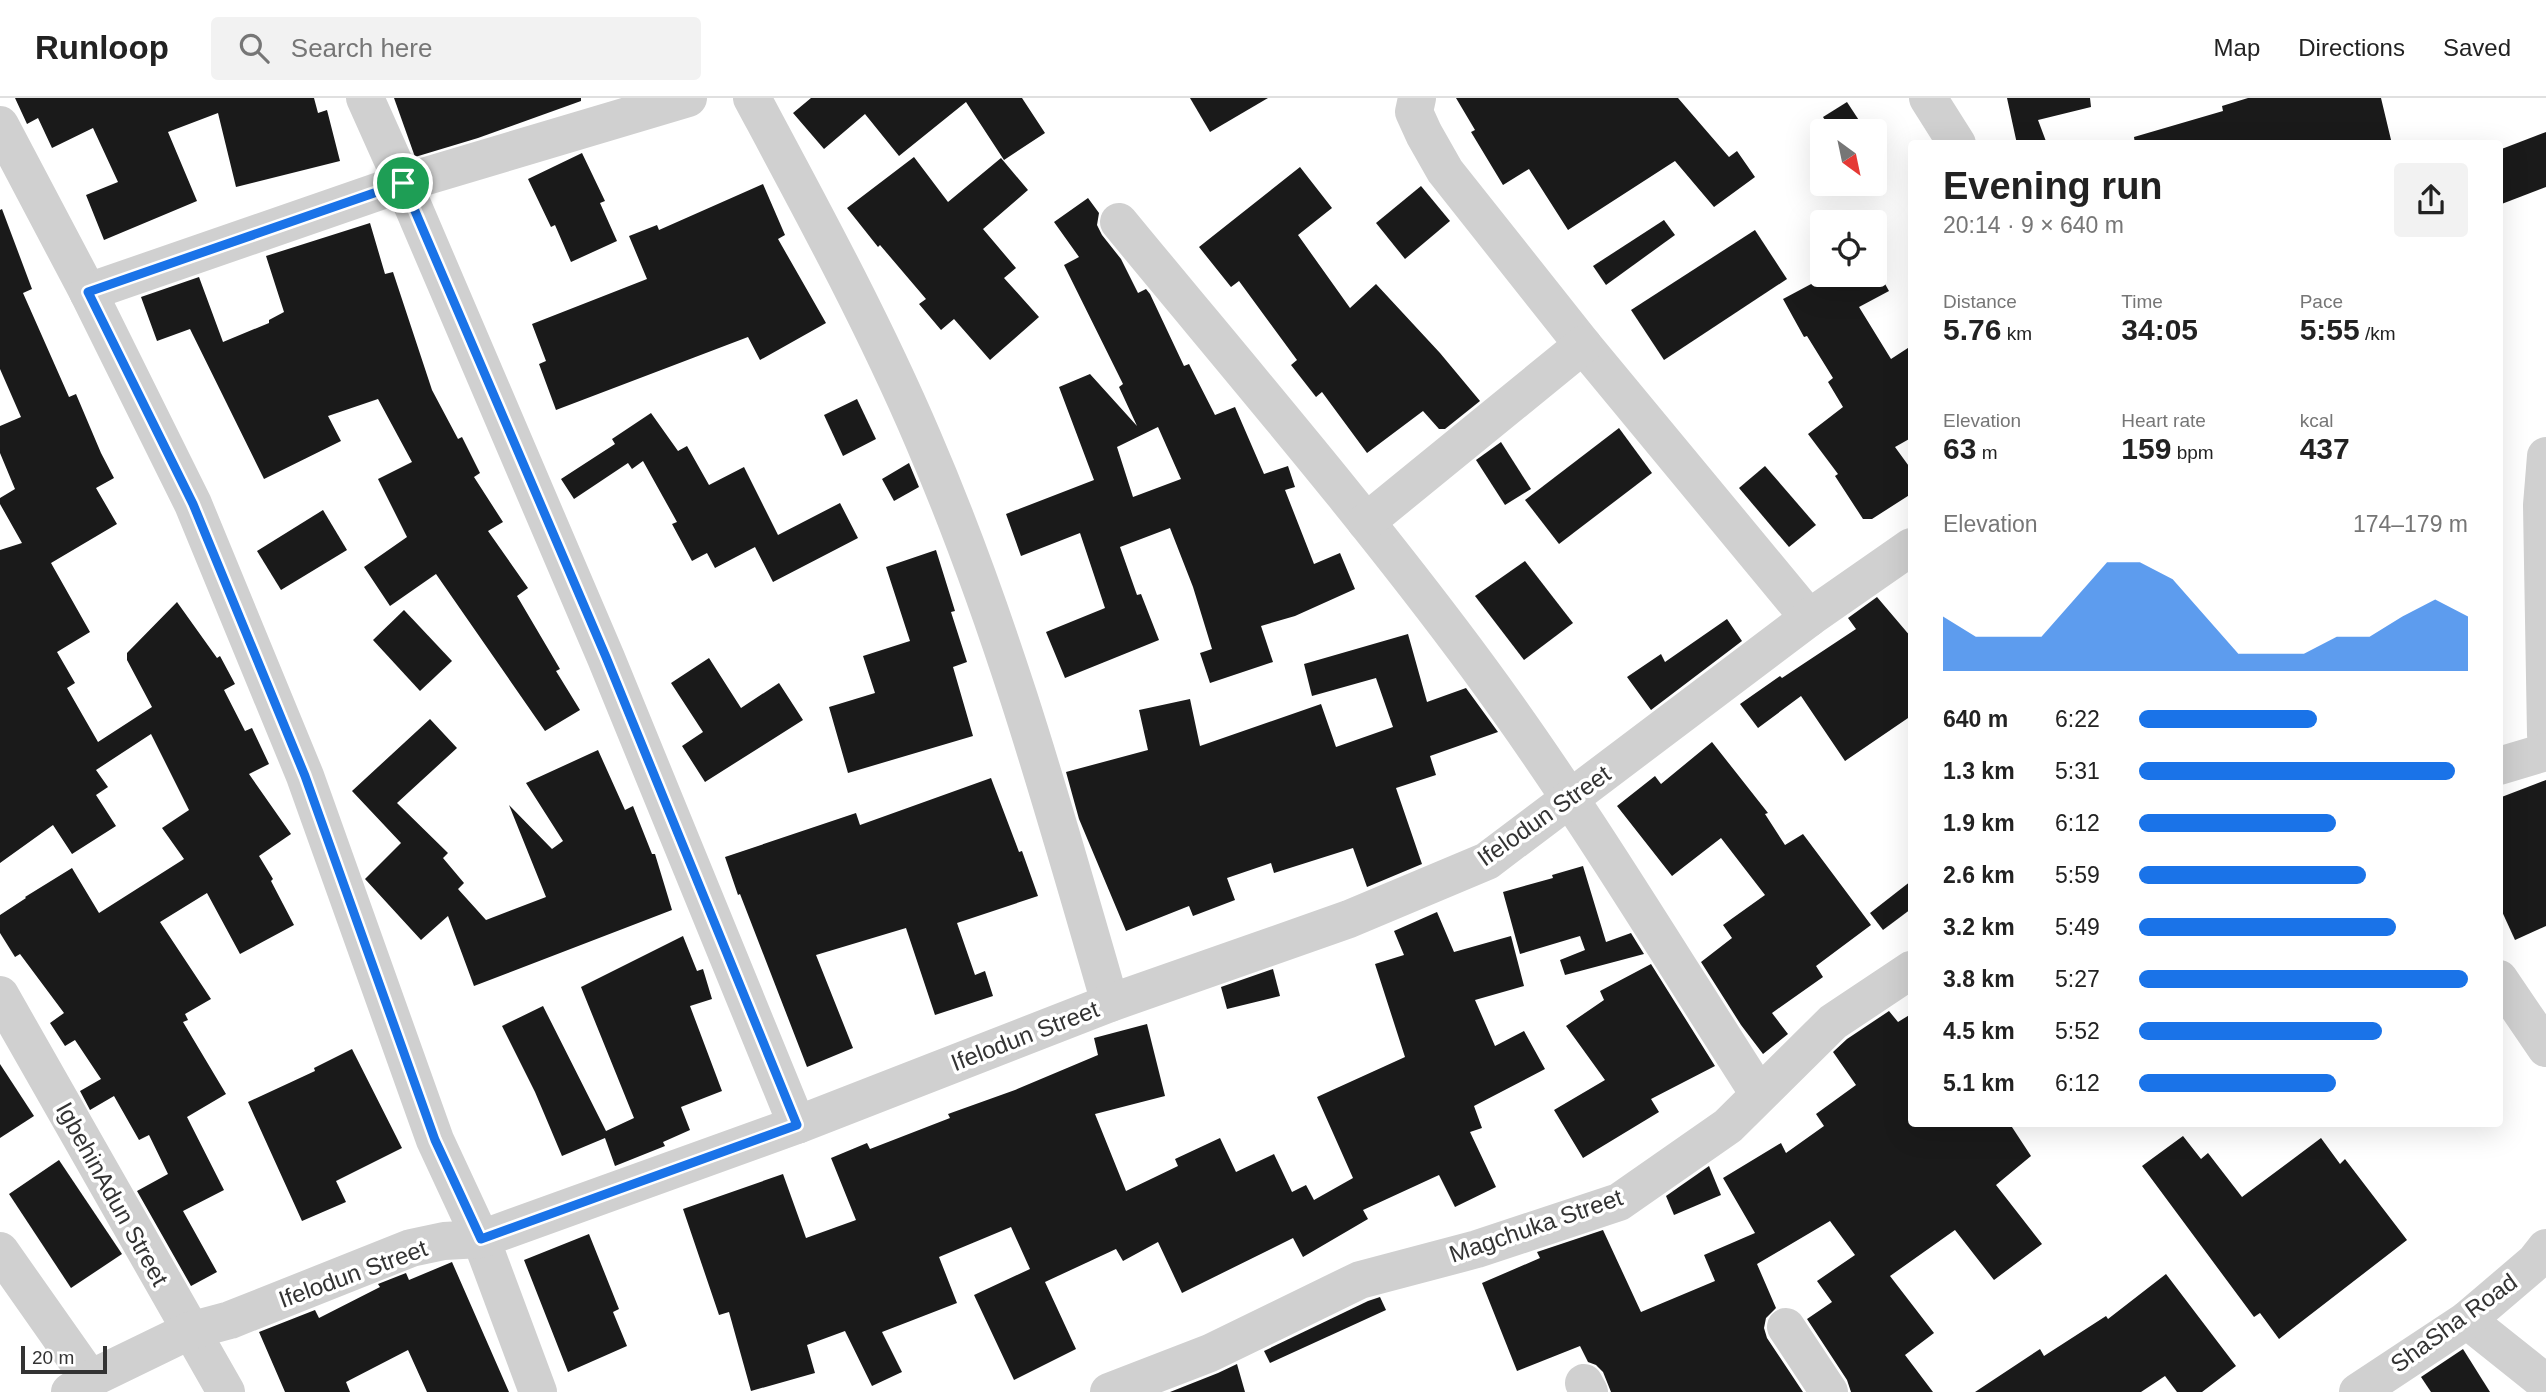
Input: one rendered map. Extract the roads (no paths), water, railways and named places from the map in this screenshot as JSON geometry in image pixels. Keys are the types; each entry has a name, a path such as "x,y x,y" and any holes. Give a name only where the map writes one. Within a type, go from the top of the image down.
{"street":[{"path":"365,98 606,657 797,1125"},
{"path":"88,292 403,183 688,98"},
{"path":"752,98 846,274 923,440 986,602 1034,738 1110,1003"},
{"path":"1417,98 1414,111 1445,171 1583,345 1809,618"},
{"path":"1927,98 1954,140"},
{"path":"0,125 88,292 193,504 305,776 435,1140 481,1239 538,1392"},
{"path":"1119,222 1366,522 1479,668 1570,801 1759,1094"},
{"path":"1366,522 1583,345"},
{"path":"2546,456 2542,505 2546,735"},
{"name":"Ifelodun Street","path":"80,1386 189,1331 230,1320 411,1248 444,1241 481,1239 797,1125 1110,1003 1349,919 1488,861 1809,618 1908,549"},
{"path":"2503,765 2546,752"},
{"name":"Magchuka Street","path":"1109,1392 1210,1353 1360,1280 1477,1249 1619,1202 1728,1126 1833,1022 1908,972"},
{"path":"2503,985 2546,1048"},
{"name":"IgbehinAdun Street","path":"0,995 226,1392"},
{"name":"ShaSha Road","path":"2357,1392 2467,1320 2535,1262 2546,1248"},
{"path":"0,1251 80,1386"},
{"path":"2467,1320 2546,1383"},
{"path":"1786,1327 1829,1392"}]}
